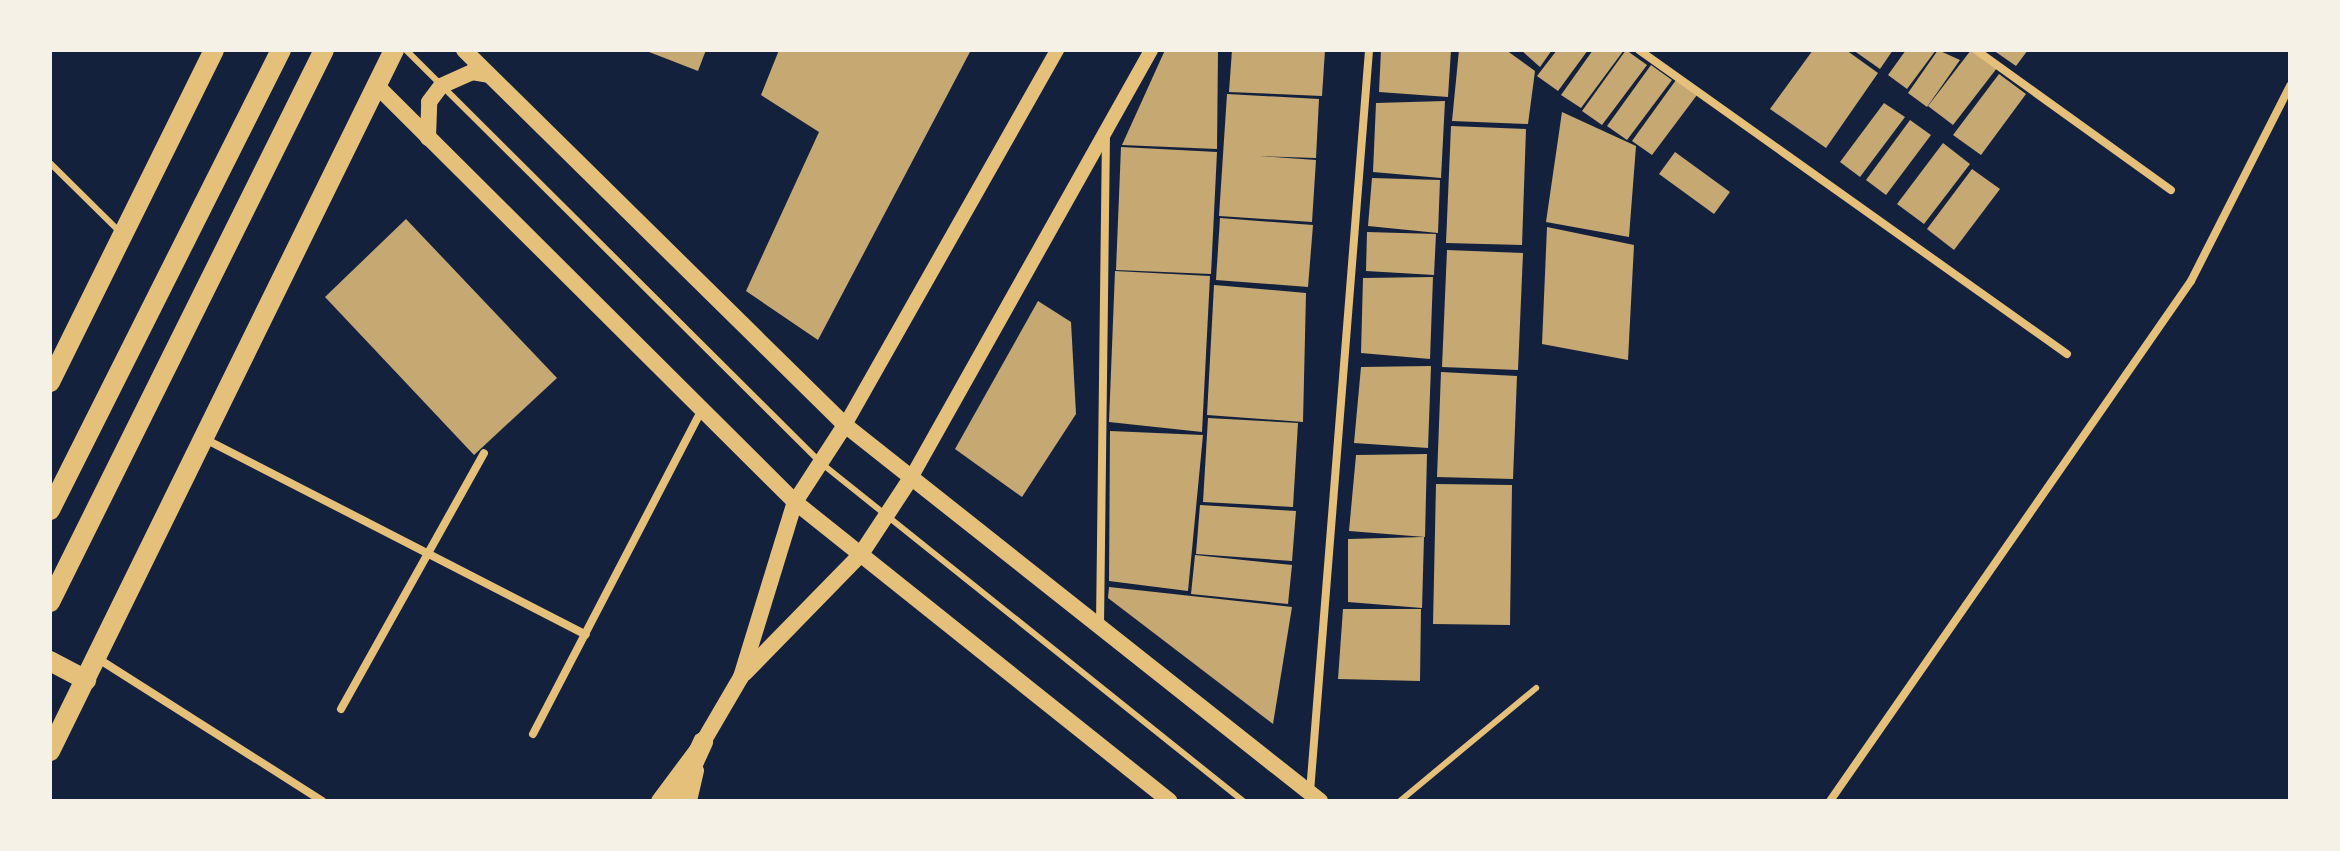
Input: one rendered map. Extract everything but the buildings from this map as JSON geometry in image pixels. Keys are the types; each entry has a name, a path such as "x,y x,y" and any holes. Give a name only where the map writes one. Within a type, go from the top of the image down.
{"main road":[{"path":"50,382 214,50"},
{"path":"50,510 281,50"},
{"path":"50,602 324,50"},
{"path":"50,751 394,50"},
{"path":"464,50 845,425 1100,630 1315,797"},
{"path":"428,138 429,102 441,86 472,72 489,75"},
{"path":"376,85 795,502 1169,801"},
{"path":"676,801 703,742 741,677 795,502 845,425"},
{"path":"741,677 861,554 911,478"},
{"path":"50,661 86,680"},
{"path":"659,801 703,742"},
{"path":"689,801 703,742"}],"street":[{"path":"845,425 1057,50"},
{"path":"911,478 1151,50"},
{"path":"1315,797 1369,50"},
{"path":"1639,50 2067,354"},
{"path":"1976,50 2171,190"},
{"path":"1830,801 2191,281 2290,86"},
{"path":"1100,630 1106,127"},
{"path":"533,734 701,411"},
{"path":"204,439 586,635"},
{"path":"341,709 484,453"},
{"path":"97,658 322,801"}],"lane":[{"path":"406,50 821,463 885,518 1243,801"},
{"path":"50,163 122,234"},
{"path":"1400,801 1536,688"}]}
